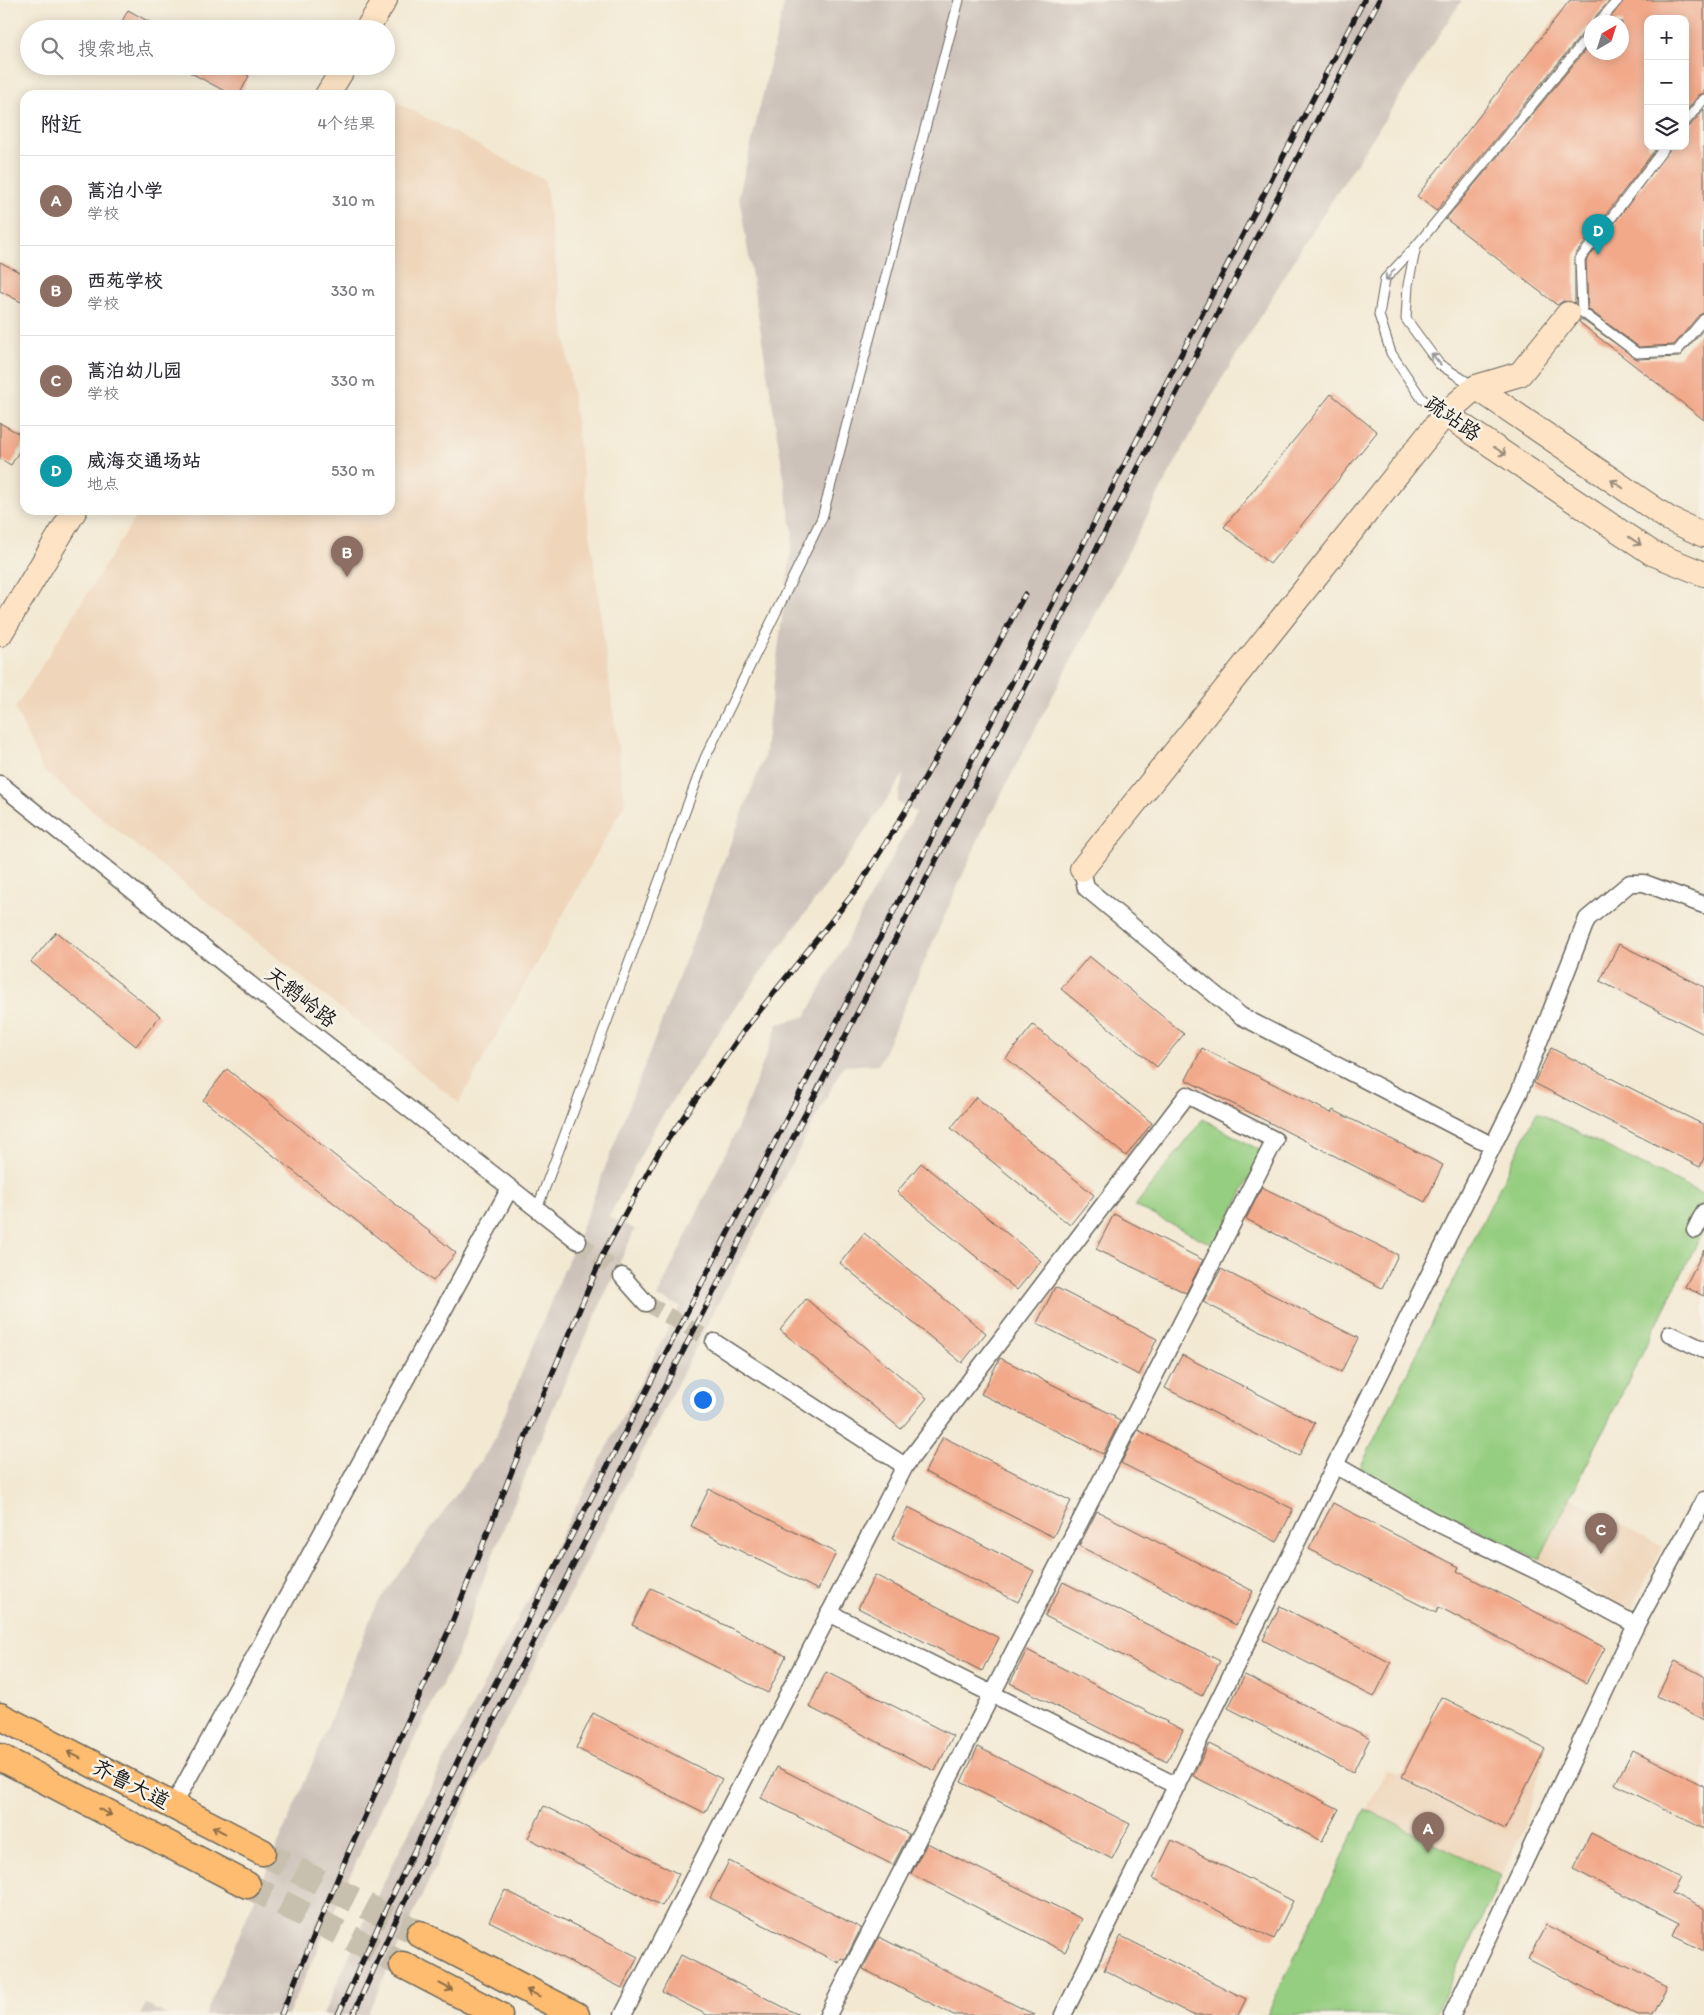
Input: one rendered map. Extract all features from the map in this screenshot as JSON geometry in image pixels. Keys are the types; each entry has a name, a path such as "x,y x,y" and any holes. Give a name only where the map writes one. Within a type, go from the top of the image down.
{"main road":[{"name":"齐鲁大道","path":"0,1716 262,1852"},
{"name":"齐鲁大道","path":"0,1758 247,1885"},
{"path":"420,1934 576,2015"},
{"path":"403,1965 499,2015"}],"street":[{"path":"373,20 385,0"},
{"path":"330,90 339,75"},
{"path":"1493,1146 1241,1016 1086,888 1082,869 1445,414 1476,387 1520,374 1568,314"},
{"name":"疏站路","path":"1476,387 1669,519 1704,534"},
{"name":"疏站路","path":"1445,414 1652,553 1704,574"},
{"path":"0,634 72,515"},
{"name":"天鹅岭路","path":"0,784 242,978 578,1241"},
{"path":"1063,2015 1519,1093 1587,919 1630,883 1644,883 1704,905"},
{"path":"623,2015 904,1466 1187,1095 1275,1140 828,2015"},
{"path":"173,1806 510,1188"},
{"path":"1695,1230 1704,1212"},
{"path":"622,1276 646,1303"},
{"path":"1670,1334 1704,1350"},
{"path":"714,1342 904,1466"},
{"path":"1336,1465 1431,1520 1539,1572 1636,1625"},
{"path":"1452,2015 1636,1625 1704,1500"},
{"path":"829,1613 1177,1786"}],"lane":[{"path":"537,1209 705,758 822,518 959,0"},
{"path":"1605,15 1618,0"},
{"path":"1416,246 1584,42"},
{"path":"1689,117 1704,99"},
{"path":"1663,150 1580,259 1582,312 1637,354 1677,351 1704,319"},
{"name":"疏站路","path":"1416,246 1408,285 1406,319 1439,364 1476,387"},
{"name":"疏站路","path":"1416,246 1385,279 1379,315 1391,353 1422,399 1445,414"}],"shaded area":[{"path":"785,0 1462,0 1306,241 1220,382 1169,474 984,827 879,1064 843,1066 723,1294 474,1783 367,2015 323,2015 363,1924 440,1769 680,1306 657,1297 738,1127 778,1024 806,1016 916,812 897,802 904,774 853,849 735,1008 656,1125 609,1217 635,1229 555,1404 489,1564 458,1653 387,1793 288,2015 205,2015 316,1755 376,1605 492,1445 589,1209 764,757 793,535 739,195"},
{"path":"398,103 545,180 625,803 459,1103 43,771 15,708 137,515 395,515 395,108"},
{"path":"1570,1497 1663,1547 1629,1614 1539,1560"},
{"path":"1442,1697 1545,1749 1523,1831 1435,2015 1267,2015 1386,1770 1402,1776"},
{"path":"146,2004 167,2015 140,2015"}],"green space":[{"path":"1537,1112 1704,1195 1704,1229 1539,1560 1359,1470"},
{"path":"1203,1119 1263,1152 1215,1246 1135,1206"},
{"path":"1365,1809 1502,1876 1435,2015 1267,2015"}],"building":[{"path":"1570,0 1610,0 1597,15 1584,15 1584,32 1436,211 1417,196"},
{"path":"1624,0 1704,0 1704,93 1699,95 1689,107 1689,15 1644,15 1644,150 1655,150 1575,255 1575,303 1563,301 1557,305 1446,219 1584,52 1584,60 1629,60 1629,15 1612,15"},
{"path":"128,10 146,20 123,20"},
{"path":"195,75 249,76 242,90 223,90"},
{"path":"1704,109 1704,313 1699,315 1674,345 1639,347 1588,309 1586,261 1669,150 1689,150 1690,126"},
{"path":"0,262 20,272 20,301 0,291"},
{"path":"1581,319 1637,359 1679,357 1704,329 1704,420 1579,322"},
{"path":"1331,394 1377,432 1270,564 1224,527"},
{"path":"0,423 20,434 20,450 11,465 0,459"},
{"path":"56,932 160,1016 136,1046 31,962"},
{"path":"1619,944 1704,987 1704,1034 1600,981"},
{"path":"1089,956 1184,1034 1157,1067 1061,989"},
{"path":"1033,1025 1152,1123 1126,1156 1006,1058"},
{"path":"1202,1048 1331,1113 1333,1110 1443,1165 1425,1202 1186,1080"},
{"path":"1551,1048 1704,1125 1704,1158 1700,1167 1534,1083"},
{"path":"227,1069 456,1253 433,1281 203,1100"},
{"path":"976,1097 1094,1195 1070,1225 951,1128"},
{"path":"921,1163 1041,1261 1017,1290 897,1192"},
{"path":"1262,1187 1398,1255 1382,1288 1246,1219"},
{"path":"1114,1214 1203,1260 1186,1293 1096,1249"},
{"path":"864,1233 986,1333 962,1363 840,1263"},
{"path":"1704,1250 1704,1296 1685,1287"},
{"path":"1221,1269 1358,1338 1341,1372 1203,1302"},
{"path":"1055,1287 1157,1339 1139,1375 1037,1323"},
{"path":"806,1299 927,1398 901,1429 780,1330"},
{"path":"1182,1355 1315,1423 1299,1456 1165,1388"},
{"path":"1000,1358 1115,1416 1114,1418 1120,1421 1103,1454 981,1394"},
{"path":"1138,1430 1293,1509 1277,1542 1121,1463"},
{"path":"943,1437 1071,1501 1053,1537 925,1472"},
{"path":"709,1489 836,1553 818,1590 691,1526"},
{"path":"1333,1503 1459,1567 1457,1571 1605,1648 1586,1683 1439,1607 1436,1613 1309,1549"},
{"path":"908,1507 1034,1571 1018,1602 892,1539"},
{"path":"1097,1511 1253,1591 1236,1625 1079,1546"},
{"path":"875,1575 999,1638 982,1671 858,1608"},
{"path":"1063,1582 1220,1661 1202,1696 1045,1616"},
{"path":"651,1588 786,1656 768,1693 632,1625"},
{"path":"1280,1606 1391,1663 1374,1697 1263,1640"},
{"path":"1027,1650 1183,1730 1167,1762 1010,1683"},
{"path":"1675,1661 1704,1676 1704,1720 1657,1696"},
{"path":"826,1672 953,1736 935,1771 809,1707"},
{"path":"1245,1675 1370,1738 1353,1772 1228,1708"},
{"path":"1442,1697 1545,1749 1505,1829 1402,1777"},
{"path":"593,1713 722,1779 705,1813 576,1748"},
{"path":"1209,1744 1339,1809 1322,1841 1193,1776"},
{"path":"978,1747 1130,1824 1112,1859 961,1782"},
{"path":"1633,1750 1704,1786 1704,1829 1615,1784"},
{"path":"777,1767 909,1834 893,1865 761,1798"},
{"path":"544,1806 679,1874 662,1906 528,1838"},
{"path":"1591,1833 1680,1878 1672,1893 1704,1909 1704,1951 1673,1936 1679,1923 1573,1869"},
{"path":"1172,1840 1293,1901 1274,1939 1153,1878"},
{"path":"927,1843 1082,1919 1065,1952 911,1874"},
{"path":"729,1861 861,1928 845,1960 841,1958 839,1963 710,1898"},
{"path":"505,1890 638,1957 622,1988 489,1921"},
{"path":"1546,1925 1667,1986 1652,2015 1638,2015 1528,1959"},
{"path":"1121,1936 1246,1999 1238,2015 1193,2015 1104,1970"},
{"path":"879,1937 1035,2015 954,2015 863,1969"},
{"path":"681,1955 799,2015 707,2015 662,1992"}],"tunnel":[{"path":"578,1241 622,1276"},
{"path":"646,1303 714,1342"},
{"path":"262,1852 420,1934"},
{"path":"247,1885 403,1965"}],"railway":[{"path":"338,2015 388,1905 494,1686 1364,0"},
{"path":"353,2015 400,1911 507,1693 1379,0"},
{"path":"281,2015 349,1851 449,1630 527,1433 604,1252 659,1152 745,1029 857,889 910,804 1025,594"}],"place":[{"name":"威海交通场站","path":"1598,255"},
{"name":"西苑学校","path":"347,577"},
{"name":"蒿泊幼儿园","path":"1601,1554"},
{"name":"蒿泊小学","path":"1428,1853"}]}
